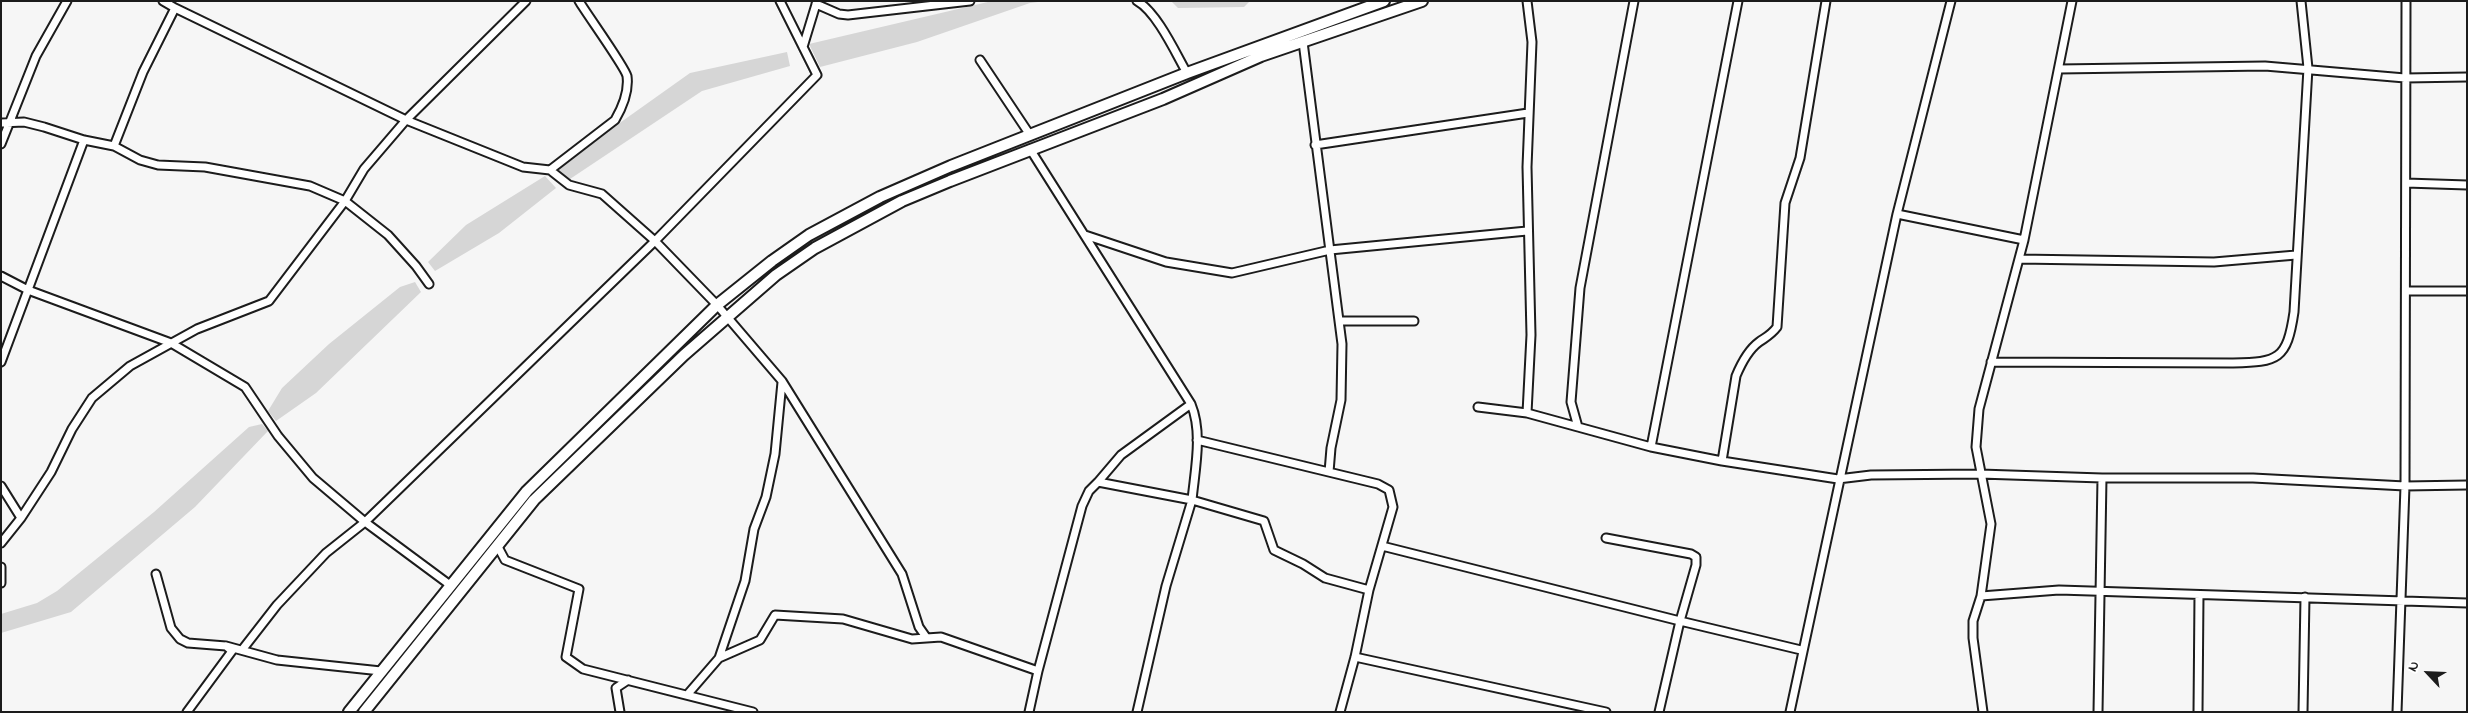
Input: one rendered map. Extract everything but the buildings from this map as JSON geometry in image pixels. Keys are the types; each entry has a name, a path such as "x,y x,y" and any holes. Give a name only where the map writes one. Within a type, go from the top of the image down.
{"street":[{"path":"1,144 5,124 36,56 67,1"},
{"path":"163,1 406,120 523,166 550,170 569,185 602,194 655,241 717,306 782,382 902,574 919,627 926,637"},
{"path":"1,543 21,518 51,472 72,429 92,398 130,366 171,343 197,329 269,301 345,201 364,169 406,120 526,1"},
{"path":"550,170 615,120 621,110 625,95 627,75 579,1"},
{"path":"242,650 277,605 326,553 365,522 655,241 817,75 780,1"},
{"path":"803,47 816,3 839,14 848,15 970,1"},
{"path":"1137,1 1143,4 1164,34 1187,73"},
{"path":"348,712 527,491 717,306 772,261 846,213 889,193 1187,73 1384,1"},
{"path":"364,712 540,494 684,355 727,320 776,275 815,248 902,201 1030,149 1163,99 1261,56 1422,1"},
{"path":"1527,1 1532,42 1528,113 1527,230 1531,335 1527,414"},
{"path":"1578,427 1571,402 1580,288 1634,1"},
{"path":"1650,447 1738,1"},
{"path":"1722,461 1736,376 1741,364 1758,343 1770,337 1777,327 1786,203 1800,158 1826,1"},
{"path":"1790,712 1801,650 1897,214 1951,1"},
{"path":"1983,712 1972,638 1973,621 1981,596 1991,524 1990,510 1980,474 1976,447 1978,419 1991,362 2024,240 2060,69 2072,1"},
{"path":"1991,362 2266,362 2276,357 2285,346 2291,329 2308,68 2302,1"},
{"path":"2397,712 2405,486 2406,1"},
{"path":"114,146 143,72 175,8"},
{"path":"1303,42 1342,344 1341,400 1331,448 1329,472"},
{"path":"980,60 1030,135"},
{"path":"2060,69 2265,66 2308,68 2405,78 2467,77"},
{"path":"1315,145 1528,113"},
{"path":"5,124 24,122 44,127 84,140 114,146 140,160 158,165 205,167 310,186 345,201 388,235 416,266 429,284"},
{"path":"1,362 84,140"},
{"path":"1030,149 1194,413 1197,440 1192,500 1166,586 1137,712"},
{"path":"2406,183 2467,185"},
{"path":"1897,214 2024,240"},
{"path":"1084,235 1166,262 1232,273 1330,250 1527,230"},
{"path":"2018,259 2214,262 2296,255"},
{"path":"1,276 28,290 171,343 245,387 278,436 313,478 365,522 450,585"},
{"path":"2406,291 2467,291"},
{"path":"1339,321 1414,321"},
{"path":"687,695 720,658 745,581 754,529 766,497 775,454 782,382"},
{"path":"1029,712 1082,506 1089,491 1120,456 1190,404"},
{"path":"1478,407 1527,414 1650,447 1722,461 1838,479 1870,475 1980,474 2102,478 2253,478 2405,486 2467,485"},
{"path":"1197,440 1378,484 1389,490 1393,507 1369,590 1355,657 1340,712"},
{"path":"2098,712 2102,478"},
{"path":"1098,482 1192,500 1264,521 1274,550 1303,564 1325,578 1369,590"},
{"path":"1,486 21,518"},
{"path":"1606,538 1692,554 1696,557 1696,565 1680,621 1660,712"},
{"path":"497,545 506,560 579,589 566,657 583,669 753,712"},
{"path":"1382,546 1801,650"},
{"path":"1,566 1,583"},
{"path":"156,574 171,628 180,639 188,643 226,646 277,660 381,671"},
{"path":"1981,596 2059,590 2199,596 2305,597 2467,603"},
{"path":"2198,712 2199,596"},
{"path":"2303,712 2305,597"},
{"path":"720,658 760,640 775,615 843,619 912,639 941,637 1038,671"},
{"path":"187,712 232,651 226,646"},
{"path":"1355,657 1606,712"},
{"path":"620,712 616,688 628,680"}],"shaded area":[{"path":"992,1 1046,1 1030,3 917,42 820,67 809,44"},
{"path":"1171,1 1250,1 1244,7 1178,8"},
{"path":"787,52 790,66 702,91 570,179 555,169 690,73"},
{"path":"545,176 556,188 499,233 435,271 428,262 466,225"},
{"path":"415,282 421,292 316,393 276,421 268,411 282,388 329,344 400,287"},
{"path":"262,424 268,431 195,507 71,612 1,633 1,614 37,603 57,591 154,512 249,427"}]}
